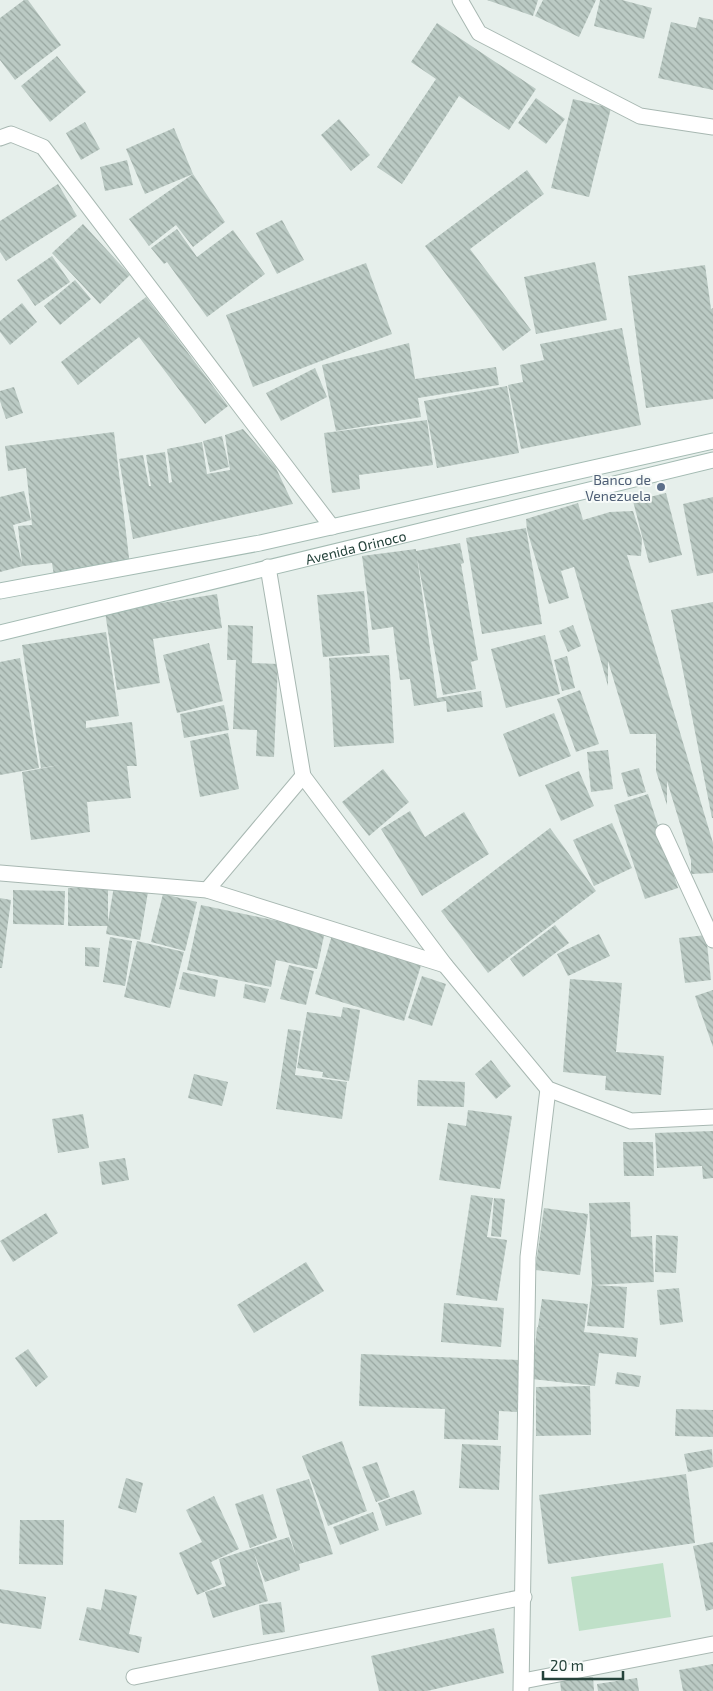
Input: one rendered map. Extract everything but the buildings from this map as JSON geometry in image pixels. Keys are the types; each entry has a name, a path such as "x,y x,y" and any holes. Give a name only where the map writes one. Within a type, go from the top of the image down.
{"street":[{"path":"460,0 479,33 640,116 713,126"},
{"path":"0,138 11,134 43,147 332,527"},
{"name":"Avenida Orinoco","path":"0,591 260,543 713,440"},
{"name":"Avenida Orinoco","path":"0,633 713,460"},
{"path":"268,567 303,776 445,965 548,1089 631,1121 713,1116"},
{"path":"206,890 303,776"},
{"path":"663,832 713,940"},
{"path":"0,873 206,890 445,965"},
{"path":"548,1089 528,1257 522,1686 713,1644"},
{"path":"134,1677 524,1597"}],"green space":[{"path":"663,1563 671,1617 579,1631 571,1577"}],"place":[{"name":"Banco de Venezuela","path":"661,487"}]}
